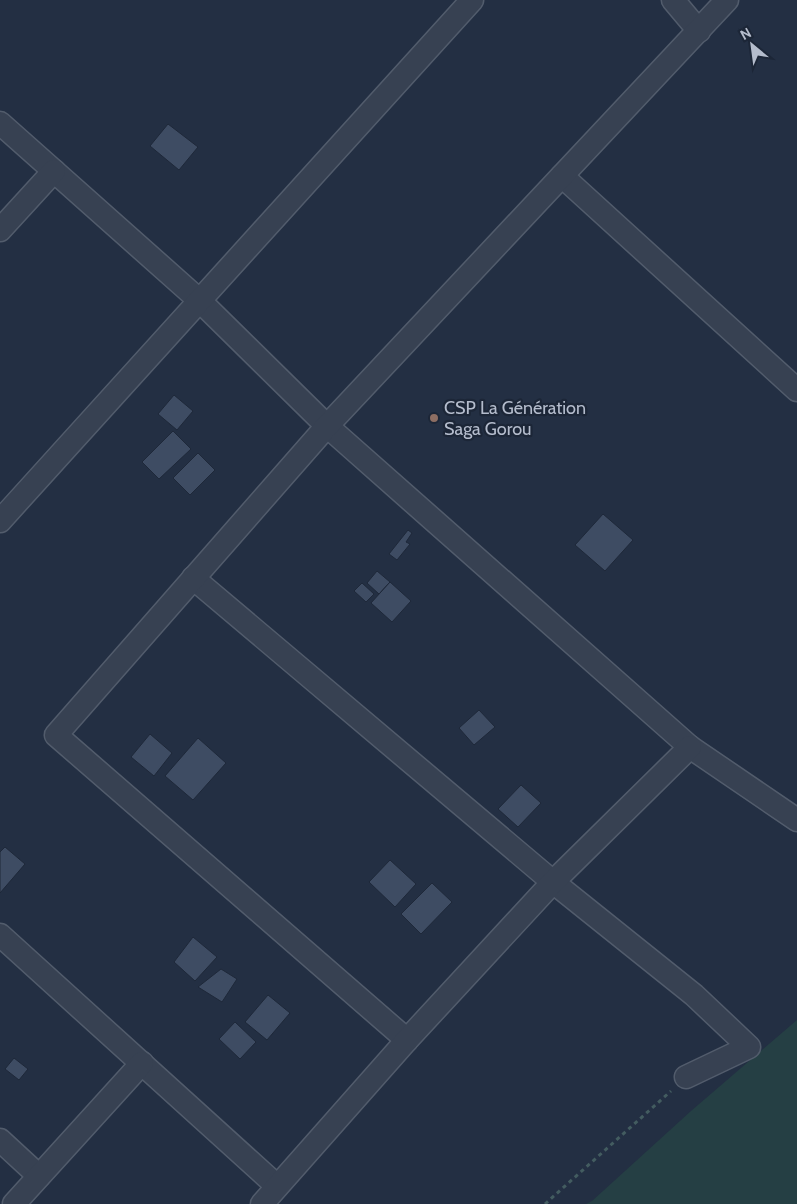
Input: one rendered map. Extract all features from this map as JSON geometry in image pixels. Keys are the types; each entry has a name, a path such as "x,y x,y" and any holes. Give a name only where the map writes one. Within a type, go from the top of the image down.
{"street":[{"path":"0,522 472,0"},
{"path":"673,0 699,31"},
{"path":"407,1040 56,735 327,426 727,0"},
{"path":"0,123 199,300 327,426 690,747 797,820"},
{"path":"0,230 54,171"},
{"path":"562,176 797,390"},
{"path":"193,578 553,882 694,995 750,1046 686,1076"},
{"path":"262,1204 407,1040 553,882 690,747"},
{"path":"0,935 277,1186"},
{"path":"14,1204 142,1063"},
{"path":"0,1140 39,1176"}],"path":[{"path":"545,1204 686,1076"}],"green space":[{"path":"797,1020 797,1204 586,1204 592,1201 691,1111"}],"building":[{"path":"168,124 198,147 179,170 150,146"},
{"path":"174,395 193,411 177,430 158,414"},
{"path":"173,431 191,449 159,479 142,462"},
{"path":"198,453 215,470 190,495 173,478"},
{"path":"603,514 633,540 605,571 575,545"},
{"path":"408,530 412,533 406,542 410,544 397,560 389,554"},
{"path":"377,571 390,582 379,594 367,583"},
{"path":"390,582 411,601 392,622 371,603"},
{"path":"362,583 374,594 366,602 354,591"},
{"path":"479,710 495,727 474,745 459,728"},
{"path":"150,734 172,753 154,776 131,757"},
{"path":"198,738 226,763 193,800 165,776"},
{"path":"521,785 541,803 518,827 498,809"},
{"path":"5,847 25,864 0,893 0,852"},
{"path":"390,860 416,884 395,907 369,882"},
{"path":"432,883 452,902 421,934 401,914"},
{"path":"193,937 217,957 195,981 174,962"},
{"path":"221,969 237,979 222,1002 198,987"},
{"path":"268,995 290,1013 267,1040 245,1022"},
{"path":"235,1022 256,1042 240,1059 219,1039"},
{"path":"14,1058 28,1069 19,1080 5,1069"}],"place":[{"name":"CSP La Génération Saga Gorou","path":"434,418"}]}
